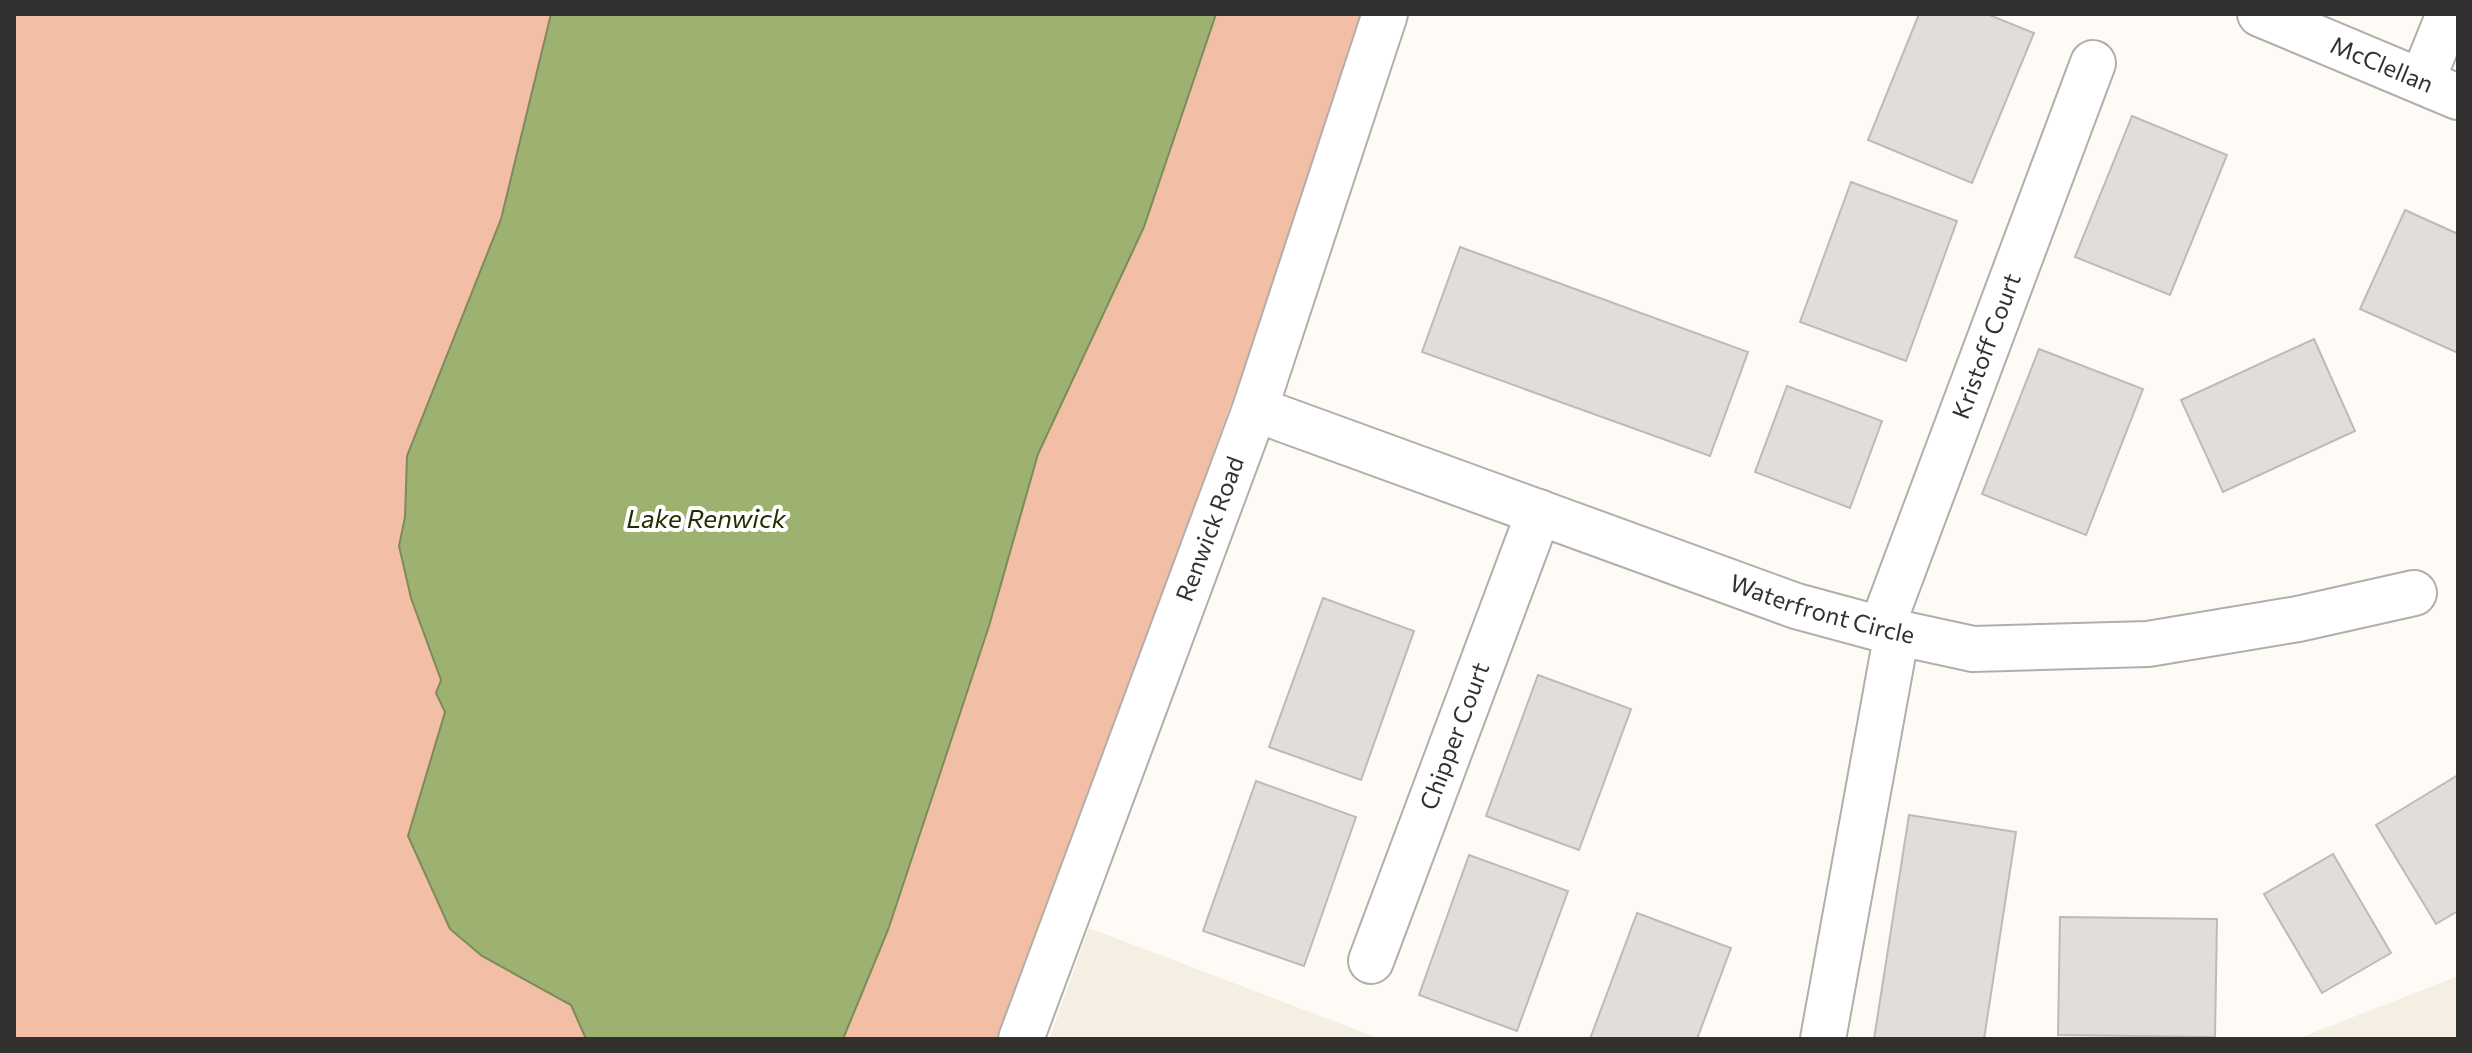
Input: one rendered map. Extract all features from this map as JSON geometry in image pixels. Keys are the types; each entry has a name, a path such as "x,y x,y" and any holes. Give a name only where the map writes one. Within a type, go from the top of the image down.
{"street":[{"name":"Renwick Road","path":"1021,1039 1255,409 1385,14"},
{"name":"McClellan","path":"2260,14 2440,89"},
{"path":"2440,89 2449,14"},
{"name":"Kristoff Court","path":"1823,1039 1889,631 2093,63"},
{"name":"Waterfront Circle","path":"1255,409 1796,606 1973,649 2148,644 2298,619 2414,593"},
{"name":"Chipper Court","path":"1371,961 1539,512"}],"shaded area":[{"path":"14,14 1373,14 1000,1039 14,1039"},
{"path":"1089,928 1381,1039 1049,1039"},
{"path":"2458,976 2458,1039 2297,1039"}],"water":[{"name":"Lake Renwick","path":"551,14 1216,14 1144,227 1038,454 989,626 888,930 843,1039 586,1039 571,1005 482,956 450,929 408,836 445,712 436,693 441,680 411,598 399,546 405,517 407,456 501,219"}],"building":[{"path":"1919,14 1987,14 2034,33 1972,183 1868,140"},
{"path":"2132,116 2227,155 2170,295 2075,257"},
{"path":"1851,182 1957,221 1906,361 1800,322"},
{"path":"2405,210 2458,234 2458,353 2360,309"},
{"path":"1460,247 1748,352 1710,456 1422,352"},
{"path":"2314,339 2355,431 2223,492 2181,400"},
{"path":"2039,349 2143,389 2086,535 1982,494"},
{"path":"1787,386 1882,421 1850,508 1755,472"},
{"path":"1323,598 1414,631 1361,780 1269,747"},
{"path":"1538,675 1631,709 1579,850 1486,816"},
{"path":"2458,775 2458,911 2436,924 2376,825"},
{"path":"1256,781 1356,817 1304,966 1203,931"},
{"path":"1909,815 2016,832 1984,1039 1874,1039"},
{"path":"2333,854 2391,953 2322,993 2264,894"},
{"path":"1469,855 1568,891 1517,1031 1419,995"},
{"path":"1637,913 1731,948 1697,1039 1590,1039"},
{"path":"2060,917 2217,919 2215,1037 2058,1035"}]}
